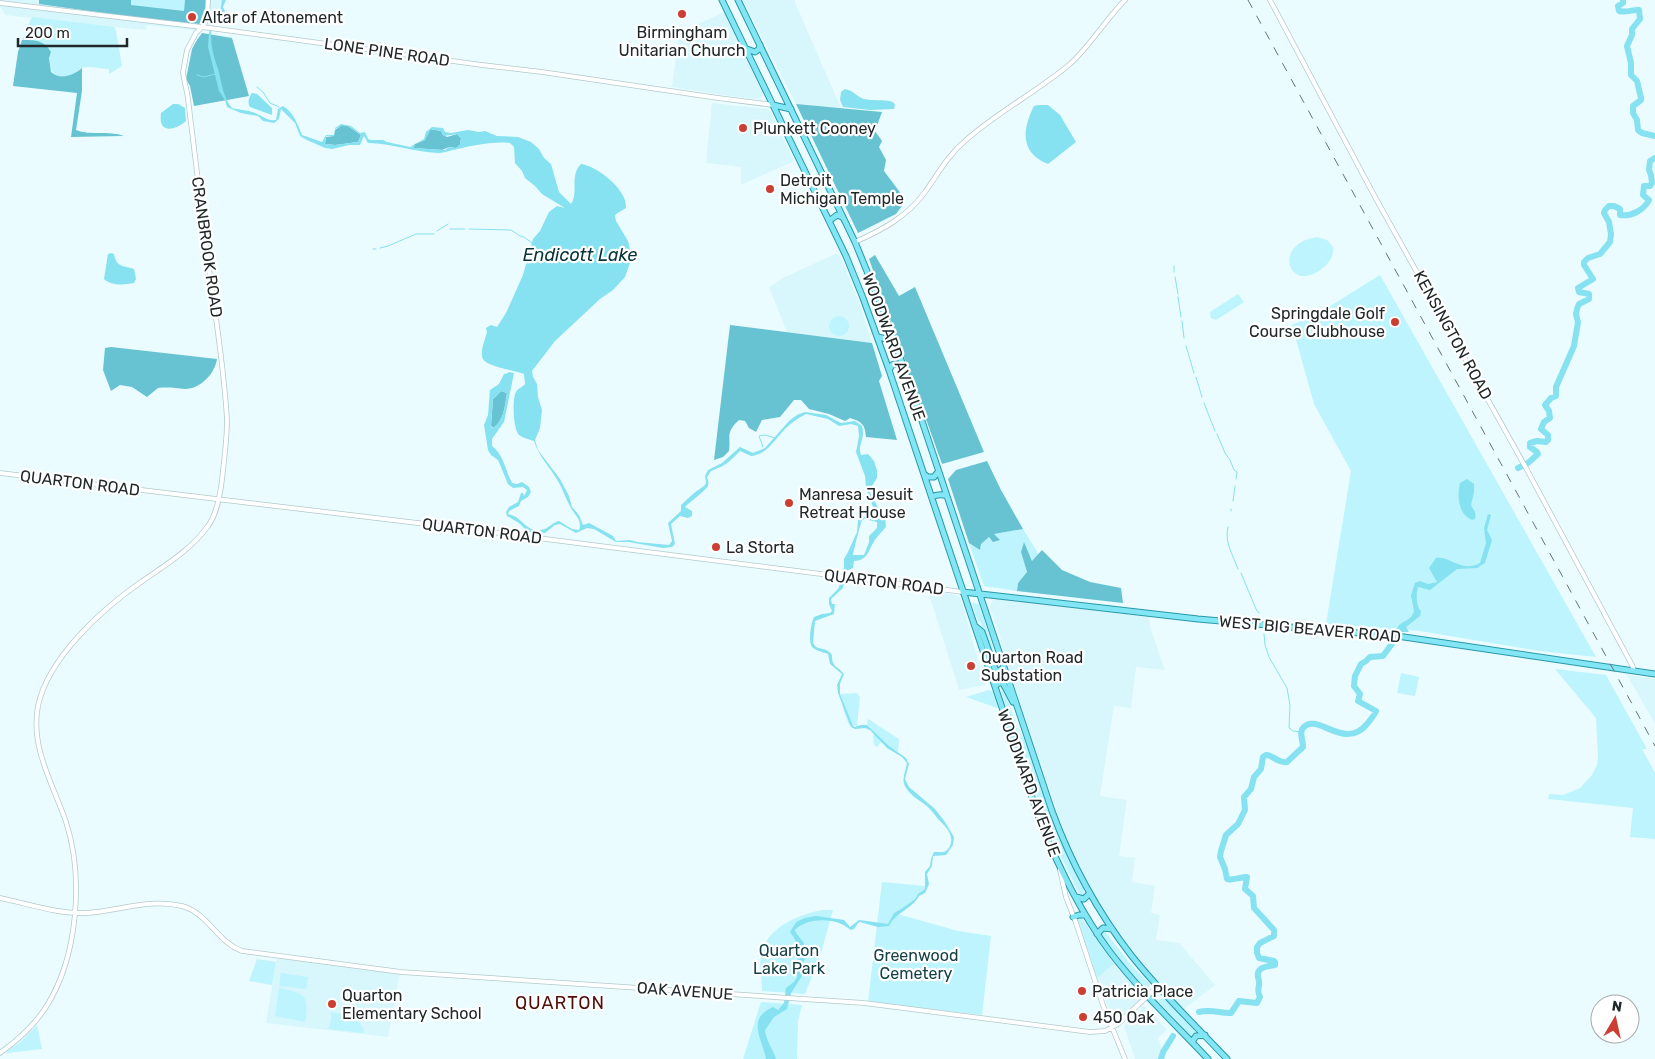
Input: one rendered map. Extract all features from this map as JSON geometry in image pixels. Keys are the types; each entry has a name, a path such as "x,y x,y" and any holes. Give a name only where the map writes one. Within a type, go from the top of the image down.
{"main road":[{"name":"WOODWARD AVENUE","path":"722,0 829,221 878,337 1042,827 1059,865 1085,915 1119,963 1208,1059"},
{"name":"WOODWARD AVENUE","path":"738,0 855,242 891,333 1064,842 1089,894 1131,955 1227,1059"},
{"path":"745,47 755,52 759,49 760,44"},
{"path":"773,105 791,109"},
{"path":"816,194 824,195 830,190"},
{"path":"829,221 836,215 842,217"},
{"path":"878,337 886,338 891,333"},
{"path":"889,370 892,365 896,364 904,367"},
{"path":"924,474 928,477 934,476 938,472"},
{"path":"932,497 941,494 947,496"},
{"name":"WEST BIG BEAVER ROAD","path":"963,592 1206,620 1404,637 1655,674"},
{"path":"975,627 982,632 995,669 998,671 1004,668"},
{"path":"995,686 1001,683 1004,685 1017,708"},
{"path":"1075,897 1084,899 1089,894"},
{"path":"1073,917 1085,915"},
{"path":"1097,934 1103,928 1112,929"},
{"path":"1192,1042 1196,1036 1205,1036"}],"street":[{"name":"CRANBROOK ROAD","path":"0,1053 28,1030 52,998 67,960 74,913 76,874 71,840 66,821 44,763 37,736 37,710 41,694 51,674 65,654 102,614 123,595 182,552 200,535 211,521 218,500 225,451 226,410 216,318 183,72 187,50 196,32 206,20 208,0"},
{"path":"855,242 888,226 906,212 922,195 964,141 1072,62 1125,0"},
{"name":"KENSINGTON ROAD","path":"1270,0 1376,197 1523,462 1632,665 1634,672"},
{"name":"LONE PINE ROAD","path":"0,3 556,73 773,105"},
{"name":"QUARTON ROAD","path":"0,473 451,527 963,592"},
{"path":"1059,865 1066,897 1125,1059"},
{"name":"OAK AVENUE","path":"0,898 38,908 74,913 109,911 147,904 169,904 184,907 198,913 230,946 240,950 401,972 864,1003 1090,1032 1104,1031 1118,1024 1158,986"}],"shaded area":[{"path":"0,0 222,0 221,12 211,27 200,31 147,25 146,30 115,27 116,31 13,86 18,52 31,18 5,15 0,6"},
{"path":"39,0 131,0 131,5 184,11 185,0 206,0 204,20 199,24 39,4"},
{"path":"743,0 794,0 840,109 796,104"},
{"path":"724,12 763,94 761,98 754,99 672,87 679,33"},
{"path":"202,33 232,38 249,96 194,106 190,86 186,79 192,49"},
{"path":"22,40 39,42 48,48 51,52 49,58 51,72 55,75 67,76 82,68 82,91 76,130 124,136 71,137 77,93 13,86 18,52"},
{"path":"712,103 767,109 771,112 794,161 741,185 741,167 706,163"},
{"path":"796,104 882,112 875,131 882,141 879,147 886,160 884,171 902,195 902,206 896,214 858,233"},
{"path":"342,125 348,126 361,135 358,142 335,145 325,144 326,137 334,136 335,130"},
{"path":"430,129 441,131 447,137 457,134 461,138 460,145 456,148 449,147 442,150 413,148 415,144 425,140"},
{"path":"835,254 839,254 858,300 872,343 787,332 769,287 783,278"},
{"path":"875,255 899,296 915,287 984,452 942,464 869,259"},
{"path":"730,325 872,343 882,376 879,381 897,440 866,437 864,426 857,421 850,418 845,421 829,414 809,409 801,400 794,400 780,417 762,420 756,432 749,428 745,421 739,420 729,435 729,451 723,457 714,460"},
{"path":"111,347 217,359 210,375 202,383 185,389 158,388 147,397 132,387 120,385 111,391 103,370 105,348"},
{"path":"501,391 507,393 505,407 500,421 494,428 491,425 493,399"},
{"path":"987,461 1023,529 994,534 1000,540 993,542 989,537 981,544 980,550 969,543 948,479 956,470"},
{"path":"1024,542 1032,561 1042,550 1062,570 1090,582 1121,588 1123,603 1017,591 1018,583 1027,572 1021,552"},
{"path":"928,591 956,595 961,599 985,685 959,690"},
{"path":"997,599 1149,617 1150,627 1165,670 1136,667 1131,708 1114,706 1100,796 1127,800 1119,856 1135,858 1132,882 1155,886 1151,913 1160,915 1156,940 1179,943 1215,985 1184,1009 1149,971 1125,941 1096,898 1067,841 1003,652 1000,636 990,607 992,601"},
{"path":"1627,675 1655,679 1655,724"},
{"name":"Quarton Elementary School","path":"277,956 400,972 388,1037 266,1023"},
{"path":"1114,964 1143,997 1114,1022 1097,978"},
{"path":"1144,1006 1167,1030 1158,1038 1163,1052 1161,1059 1135,1059 1124,1026"}],"green space":[{"path":"131,0 185,0 184,12 130,5"},
{"path":"32,17 114,27 122,66 109,74 109,69 85,67 69,76 58,76 52,71 50,62 51,52 22,40"},
{"path":"1317,237 1327,240 1333,247 1330,261 1312,275 1302,276 1294,273 1290,266 1290,257 1293,249 1302,242"},
{"path":"1380,275 1596,657 1539,651 1420,631 1326,624 1351,471 1314,404 1292,325 1319,313"},
{"path":"1238,294 1244,302 1216,320 1211,318 1210,312"},
{"path":"839,316 846,319 849,326 846,333 839,336 832,333 829,326 832,319"},
{"path":"1023,529 1039,555 1033,562 1024,543 1021,552 1027,572 1018,583 1017,591 984,586 969,543 980,550 981,544 989,537 999,540 993,534"},
{"path":"972,603 979,604 998,666 994,664"},
{"path":"1555,669 1606,675 1647,749 1642,749 1655,773 1655,839 1630,837 1633,808 1548,799 1549,794 1563,795 1580,788 1592,775 1597,765 1598,757 1596,718"},
{"path":"1401,673 1419,677 1415,696 1397,693"},
{"path":"1001,687 1005,692 1018,729 1024,739 1056,833 1084,891 1084,895 1080,895 1045,825 1001,692"},
{"path":"989,690 993,692 997,708 966,697"},
{"path":"857,693 860,697 857,726 849,725 843,710 840,694"},
{"path":"868,719 899,739 898,752 881,742 877,747 875,746 872,729 867,725"},
{"name":"Greenwood Cemetery","path":"882,882 925,886 925,889 915,899 894,913 958,931 991,936 982,1015 868,1002"},
{"name":"Quarton Lake Park","path":"823,910 833,910 821,953 805,994 762,991 761,956 769,938 784,924 804,915"},
{"path":"1080,916 1114,964 1097,978 1077,918"},
{"path":"1104,930 1150,986 1147,988 1128,970 1101,934 1101,931"},
{"path":"257,959 276,962 272,985 249,981"},
{"path":"281,973 308,977 306,989 279,986"},
{"path":"279,988 294,991 303,996 307,1006 305,1022 275,1016"},
{"path":"1163,997 1197,1033 1192,1037 1158,1001"},
{"name":"Quarton Lake Park","path":"761,1002 802,1005 798,1021 797,1059 743,1059"},
{"path":"331,1012 354,1016 364,1029 363,1033 328,1029 331,1021"},
{"path":"37,1025 42,1049 6,1052 19,1043"}],"water":[{"name":"Endicott Lake","path":"222,0 226,0 223,7 225,11 219,21 213,24 211,39 224,92 232,108 276,120 278,109 283,106 293,116 302,135 322,142 326,135 334,135 335,128 341,124 351,126 360,133 365,132 368,139 371,140 383,140 410,147 415,144 414,148 445,150 449,147 456,148 460,144 461,138 457,134 444,136 441,131 431,129 425,140 416,144 424,139 426,132 432,127 443,128 445,132 451,133 468,130 485,131 497,136 518,137 531,142 551,164 559,192 571,204 577,169 581,164 603,174 622,194 626,208 615,216 630,249 630,263 625,277 555,341 532,371 537,384 542,410 540,428 535,440 538,450 560,479 569,496 572,507 579,515 583,525 589,523 613,536 616,541 630,540 669,545 672,541 668,523 681,511 681,505 704,486 708,470 722,463 740,447 753,453 765,448 789,421 805,412 826,415 841,423 855,421 862,426 863,435 860,451 861,455 868,454 874,461 877,478 870,489 870,493 880,511 885,515 886,527 874,541 866,556 854,561 853,568 846,571 843,588 831,599 832,604 835,604 834,614 815,621 813,643 816,647 827,650 832,655 834,664 844,674 840,684 840,694 853,726 867,725 889,746 906,758 909,764 905,779 909,787 935,809 945,822 954,837 953,845 946,855 933,856 932,866 927,874 929,884 925,893 919,896 896,917 889,926 878,927 860,922 851,930 836,922 824,920 799,926 795,930 804,943 806,957 801,967 802,976 791,993 787,1009 774,1017 765,1030 776,1059 766,1059 759,1036 758,1023 760,1017 765,1012 773,1007 778,1010 784,1003 786,988 797,977 798,950 797,944 790,932 795,924 805,918 816,916 844,920 850,927 859,920 888,924 894,913 915,899 925,889 925,872 930,866 934,852 945,851 951,842 950,834 946,828 928,807 912,795 905,786 904,778 907,763 902,757 887,748 870,730 851,727 838,693 837,685 842,674 830,664 828,654 812,647 810,641 814,617 832,611 829,598 838,589 841,582 844,559 857,532 858,520 864,516 874,516 865,476 856,452 859,436 858,426 851,424 839,426 828,419 806,414 797,419 770,446 757,455 751,456 740,451 727,463 711,471 707,477 707,488 685,507 692,511 692,516 688,518 680,516 671,524 675,544 672,547 663,548 629,542 616,542 594,529 587,528 576,533 560,524 555,525 545,533 528,532 519,523 507,516 506,512 509,507 518,502 521,493 524,496 527,490 523,487 513,488 508,484 498,460 488,450 484,425 488,415 490,390 499,384 504,374 509,372 514,373 504,422 492,439 492,446 502,458 512,483 522,482 529,487 531,492 528,497 521,501 519,506 509,511 508,514 536,530 545,529 559,521 572,529 579,530 580,523 568,503 560,484 542,457 536,447 534,441 519,435 517,432 514,421 514,401 517,391 525,384 524,374 487,363 483,360 482,350 487,332 486,328 491,325 497,327 506,313 523,275 533,239 540,231 549,212 557,206 565,208 542,194 525,178 515,163 514,147 510,143 482,144 438,153 368,143 364,136 360,145 349,145 332,149 325,148 300,136 295,123 281,109 279,119 274,123 263,121 258,116 241,113 227,107 219,91 208,47 209,33 212,25 220,13","holes":["343,125 350,127 361,135 358,142 335,145 325,144 326,136 334,136 335,129","501,391 507,393 505,408 499,422 492,428 493,399","862,520 877,522 877,528 869,536 869,542 864,555 853,555"]},
{"path":"845,89 864,99 893,102 895,105 894,109 870,110 843,107 840,100 841,92"},
{"path":"252,93 257,94 272,108 272,115 250,107 249,100"},
{"path":"173,104 178,104 185,108 186,121 177,127 168,129 162,125 161,113"},
{"path":"1048,105 1060,115 1076,142 1048,164 1032,154 1026,140 1027,124 1030,115 1034,106"},
{"path":"108,254 114,254 118,264 134,269 136,279 134,283 114,284 104,279"},
{"path":"1467,479 1474,484 1471,505 1475,513 1475,519 1472,520 1464,514 1459,499 1460,483"},
{"path":"1488,514 1491,515 1487,530 1492,540 1485,563 1477,568 1457,569 1430,590 1418,587 1417,600 1421,611 1420,616 1406,627 1409,632 1396,632 1398,626 1410,618 1414,611 1411,595 1415,583 1420,581 1428,584 1437,582 1429,568 1436,558 1447,559 1467,566 1480,563 1486,543 1484,528"}],"waterway":[{"path":"1623,0 1623,3 1618,6 1619,11 1639,10 1640,19 1632,29 1632,35 1627,46 1631,63 1631,75 1637,81 1641,98 1633,106 1633,113 1637,120 1638,130 1655,136"},
{"path":"197,75 204,77 215,74"},
{"path":"257,87 263,92 270,103 279,107"},
{"path":"1518,468 1528,463 1538,454 1530,447 1530,443 1537,441 1546,442 1548,440 1548,435 1541,429 1544,422 1550,418 1549,411 1545,405 1551,398 1556,396 1556,387 1574,346 1578,322 1576,314 1579,304 1589,299 1589,294 1579,292 1578,288 1593,279 1584,262 1588,258 1600,254 1610,242 1611,234 1609,222 1604,213 1605,210 1609,206 1614,206 1620,209 1620,215 1624,215 1633,214 1644,207 1649,200 1643,195 1644,186 1650,186 1652,183 1649,170 1650,161 1655,158"},
{"path":"437,231 448,224"},
{"path":"450,229 465,229"},
{"path":"469,229 511,230 532,243"},
{"path":"380,248 416,234 434,234"},
{"path":"1174,266 1174,272"},
{"path":"1175,277 1178,294"},
{"path":"1178,297 1181,317"},
{"path":"1182,321 1184,338"},
{"path":"1186,346 1194,373"},
{"path":"1196,377 1202,397"},
{"path":"1204,403 1215,431"},
{"path":"1217,434 1225,453 1237,472 1236,479"},
{"path":"763,447 759,436 765,435 775,438"},
{"path":"1233,501 1235,486"},
{"path":"1228,527 1228,543 1238,569"},
{"path":"1241,573 1259,613"},
{"path":"1264,634 1269,657 1287,688 1290,705 1289,728 1293,731 1302,732"},
{"path":"1199,1012 1231,1013 1239,1001 1257,1003 1260,997 1258,990 1259,971 1275,965 1274,961 1259,958 1257,953 1257,947 1260,943 1274,936 1274,930 1254,908 1253,896 1245,889 1247,877 1227,879 1220,857 1226,835 1238,824 1245,810 1244,797 1251,789 1254,777 1261,769 1263,757 1269,755 1281,762 1287,762 1303,747 1301,732 1309,724 1316,724 1340,733 1358,732 1367,724 1376,711 1358,701 1360,694 1354,686 1355,676 1361,664 1370,657 1383,656 1394,641"},
{"path":"1161,1059 1173,1036"}],"railway":[{"path":"1248,0 1655,746"}],"place":[{"name":"Birmingham Unitarian Church","path":"682,14"},
{"name":"Altar of Atonement","path":"192,17"},
{"name":"Plunkett Cooney","path":"743,128"},
{"name":"Detroit Michigan Temple","path":"770,189"},
{"name":"Springdale Golf Course Clubhouse","path":"1395,322"},
{"name":"Manresa Jesuit Retreat House","path":"789,503"},
{"name":"La Storta","path":"716,547"},
{"name":"Quarton Road Substation","path":"971,666"},
{"name":"Patricia Place","path":"1082,991"},
{"name":"Quarton Elementary School","path":"332,1004"},
{"name":"450 Oak","path":"1083,1017"}],"district":[{"name":"QUARTON","path":"560,1003"}]}
